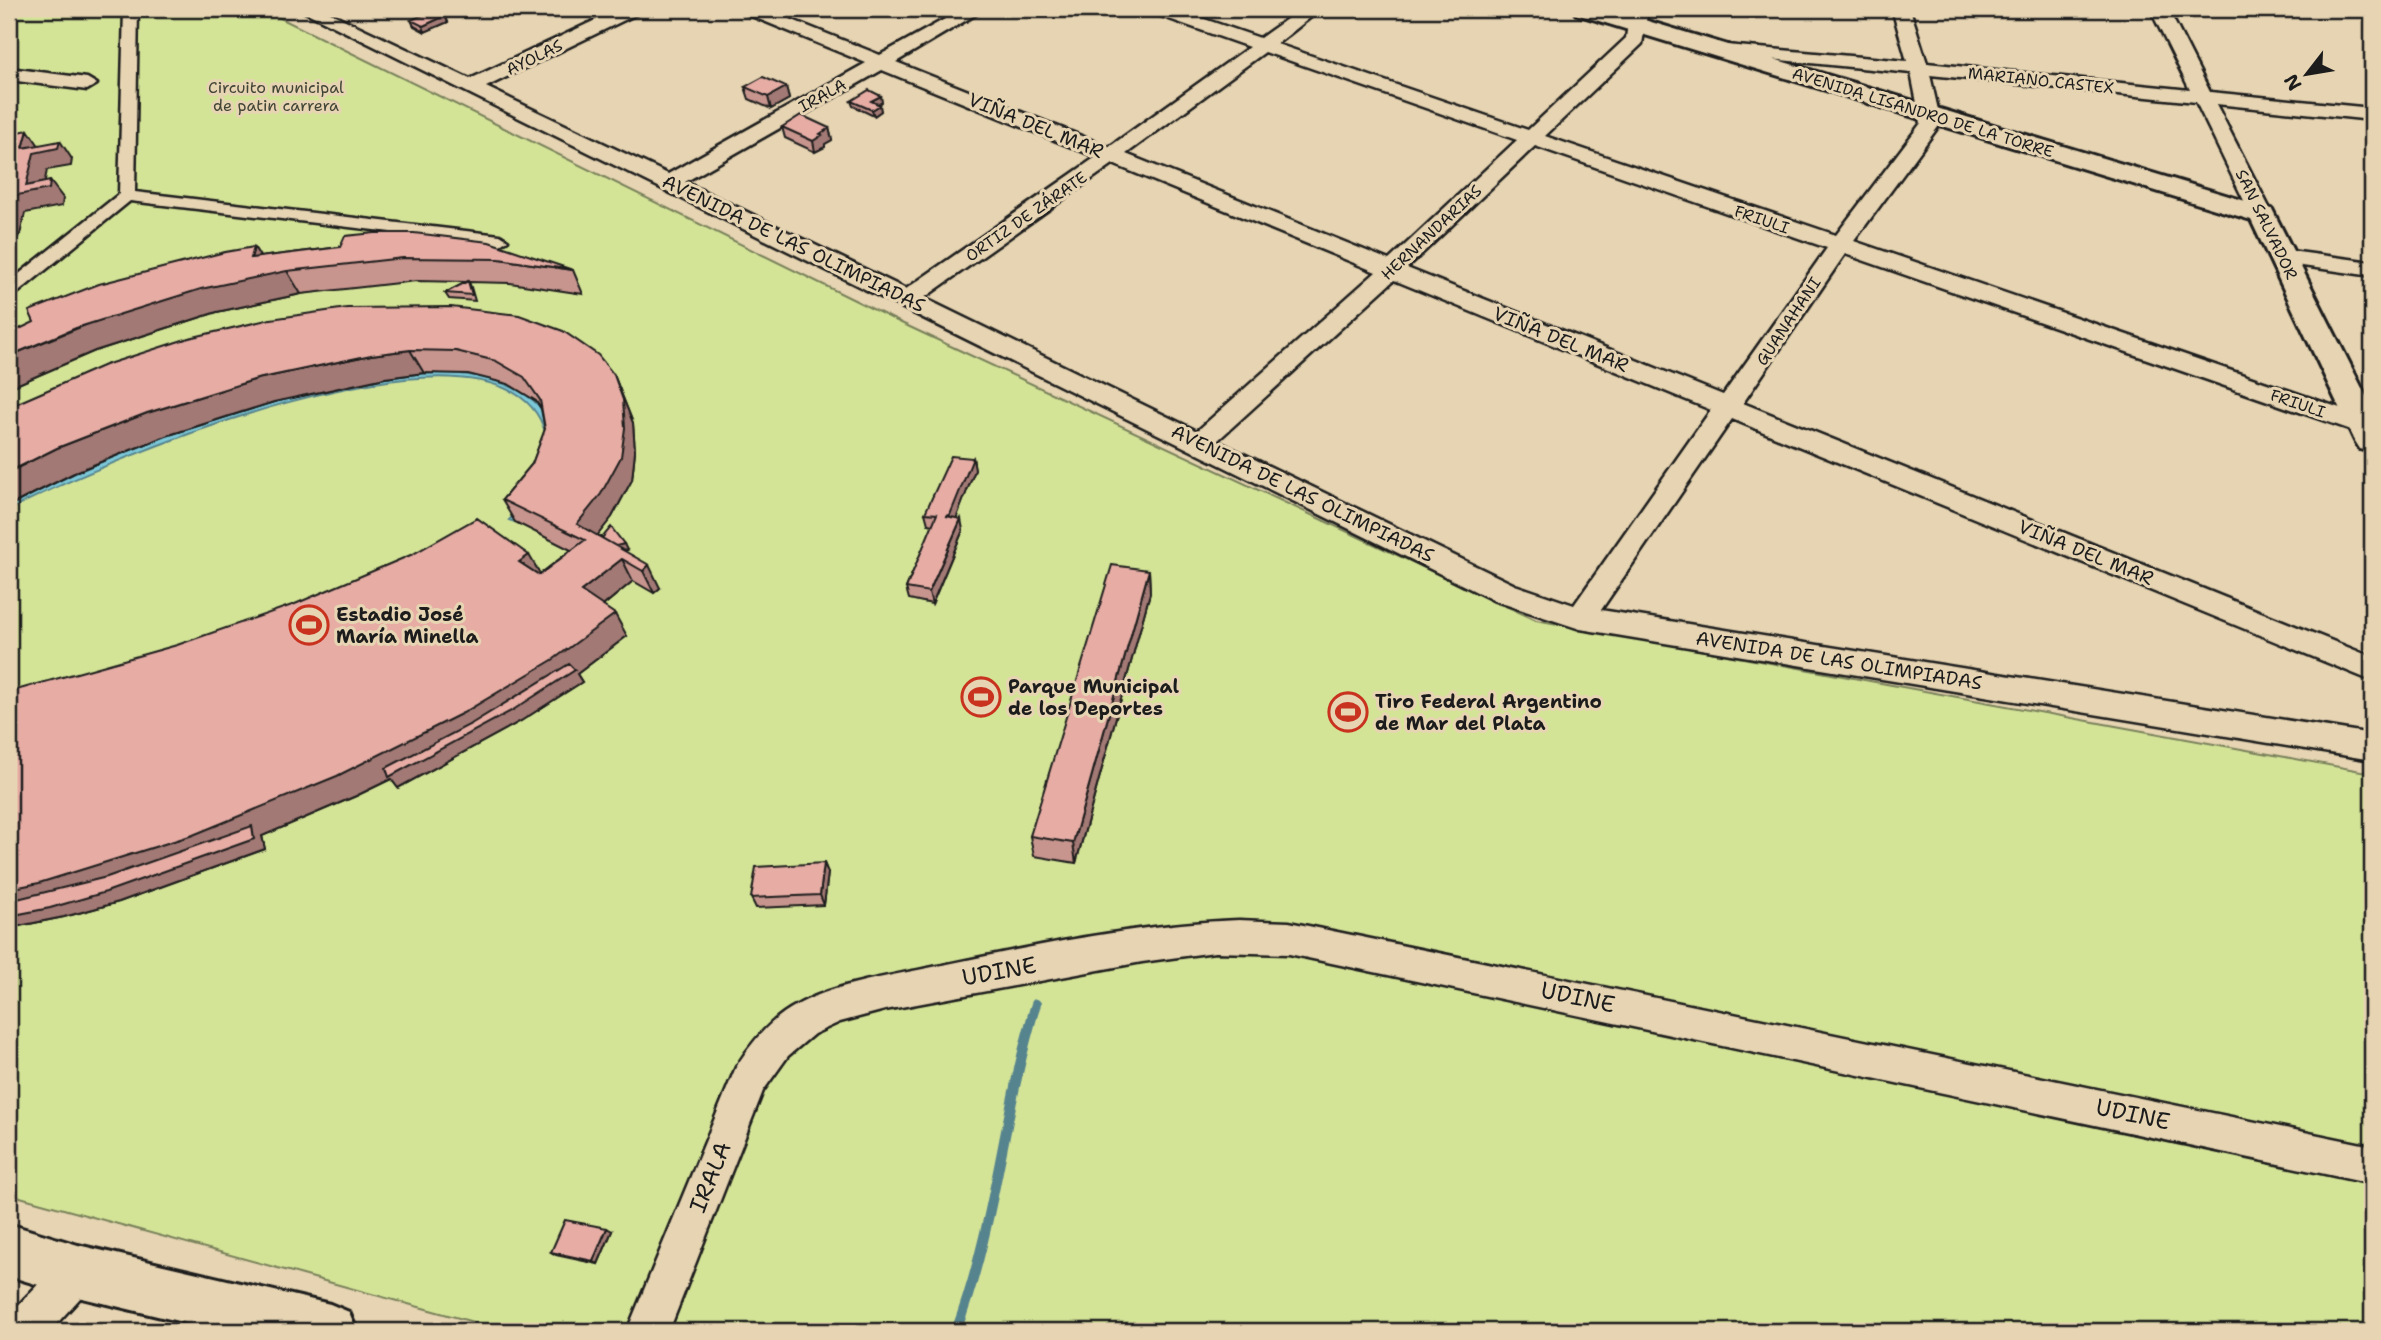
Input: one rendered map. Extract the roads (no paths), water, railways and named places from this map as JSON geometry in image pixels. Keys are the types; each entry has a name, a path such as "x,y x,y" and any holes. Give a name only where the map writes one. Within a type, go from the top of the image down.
{"street":[{"path":"127,196 131,9"},
{"name":"AVENIDA DE LAS OLIMPIADAS","path":"308,9 472,86 1200,441 1505,593 1580,618 2372,747"},
{"name":"AYOLAS","path":"472,86 633,9"},
{"name":"VIÑA DEL MAR","path":"750,9 2372,669"},
{"name":"IRALA","path":"669,182 976,9"},
{"name":"FRIULI","path":"1158,9 1530,137 2369,433"},
{"name":"ORTIZ DE ZÁRATE","path":"908,299 1111,156 1312,9"},
{"name":"AVENIDA LISANDRO DE LA TORRE","path":"1584,9 1639,17 1710,47 2262,215"},
{"path":"1901,9 1916,67 1933,115"},
{"name":"SAN SALVADOR","path":"2159,9 2369,433"},
{"name":"HERNANDARIAS","path":"1200,441 1392,270 1635,40 1639,17"},
{"name":"MARIANO CASTEX","path":"1710,47 2372,114"},
{"path":"9,74 87,83"},
{"name":"GUANAHANI","path":"1580,618 1839,246 1931,123 1933,115"},
{"path":"9,291 127,196 500,240"},
{"path":"2283,257 2372,269"},
{"name":"UDINE","path":"787,1032 809,1017 840,1004 972,975 1196,937 1257,934 1479,976 2372,1165"},
{"name":"IRALA","path":"648,1331 749,1080 764,1056 787,1032"},
{"path":"9,1250 78,1271 330,1331"},
{"path":"22,1331 78,1271"}],"water":[{"path":"440,373 476,376 507,385 531,399 548,417 556,439 554,465 541,492 515,522 509,520 535,489 545,465 548,452 543,426 509,390 449,377 373,383 288,402 120,460 9,510 9,505 108,459 218,417 332,387 387,377"}],"waterway":[{"path":"956,1331 981,1250 1015,1086 1036,1004"}],"place":[{"name":"Estadio José María Minella","path":"309,625"},
{"name":"Parque Municipal de los Deportes","path":"981,697"},
{"name":"Tiro Federal Argentino de Mar del Plata","path":"1348,712"}],"park label":[{"name":"Circuito municipal de patin carrera","path":"276,96"}]}
